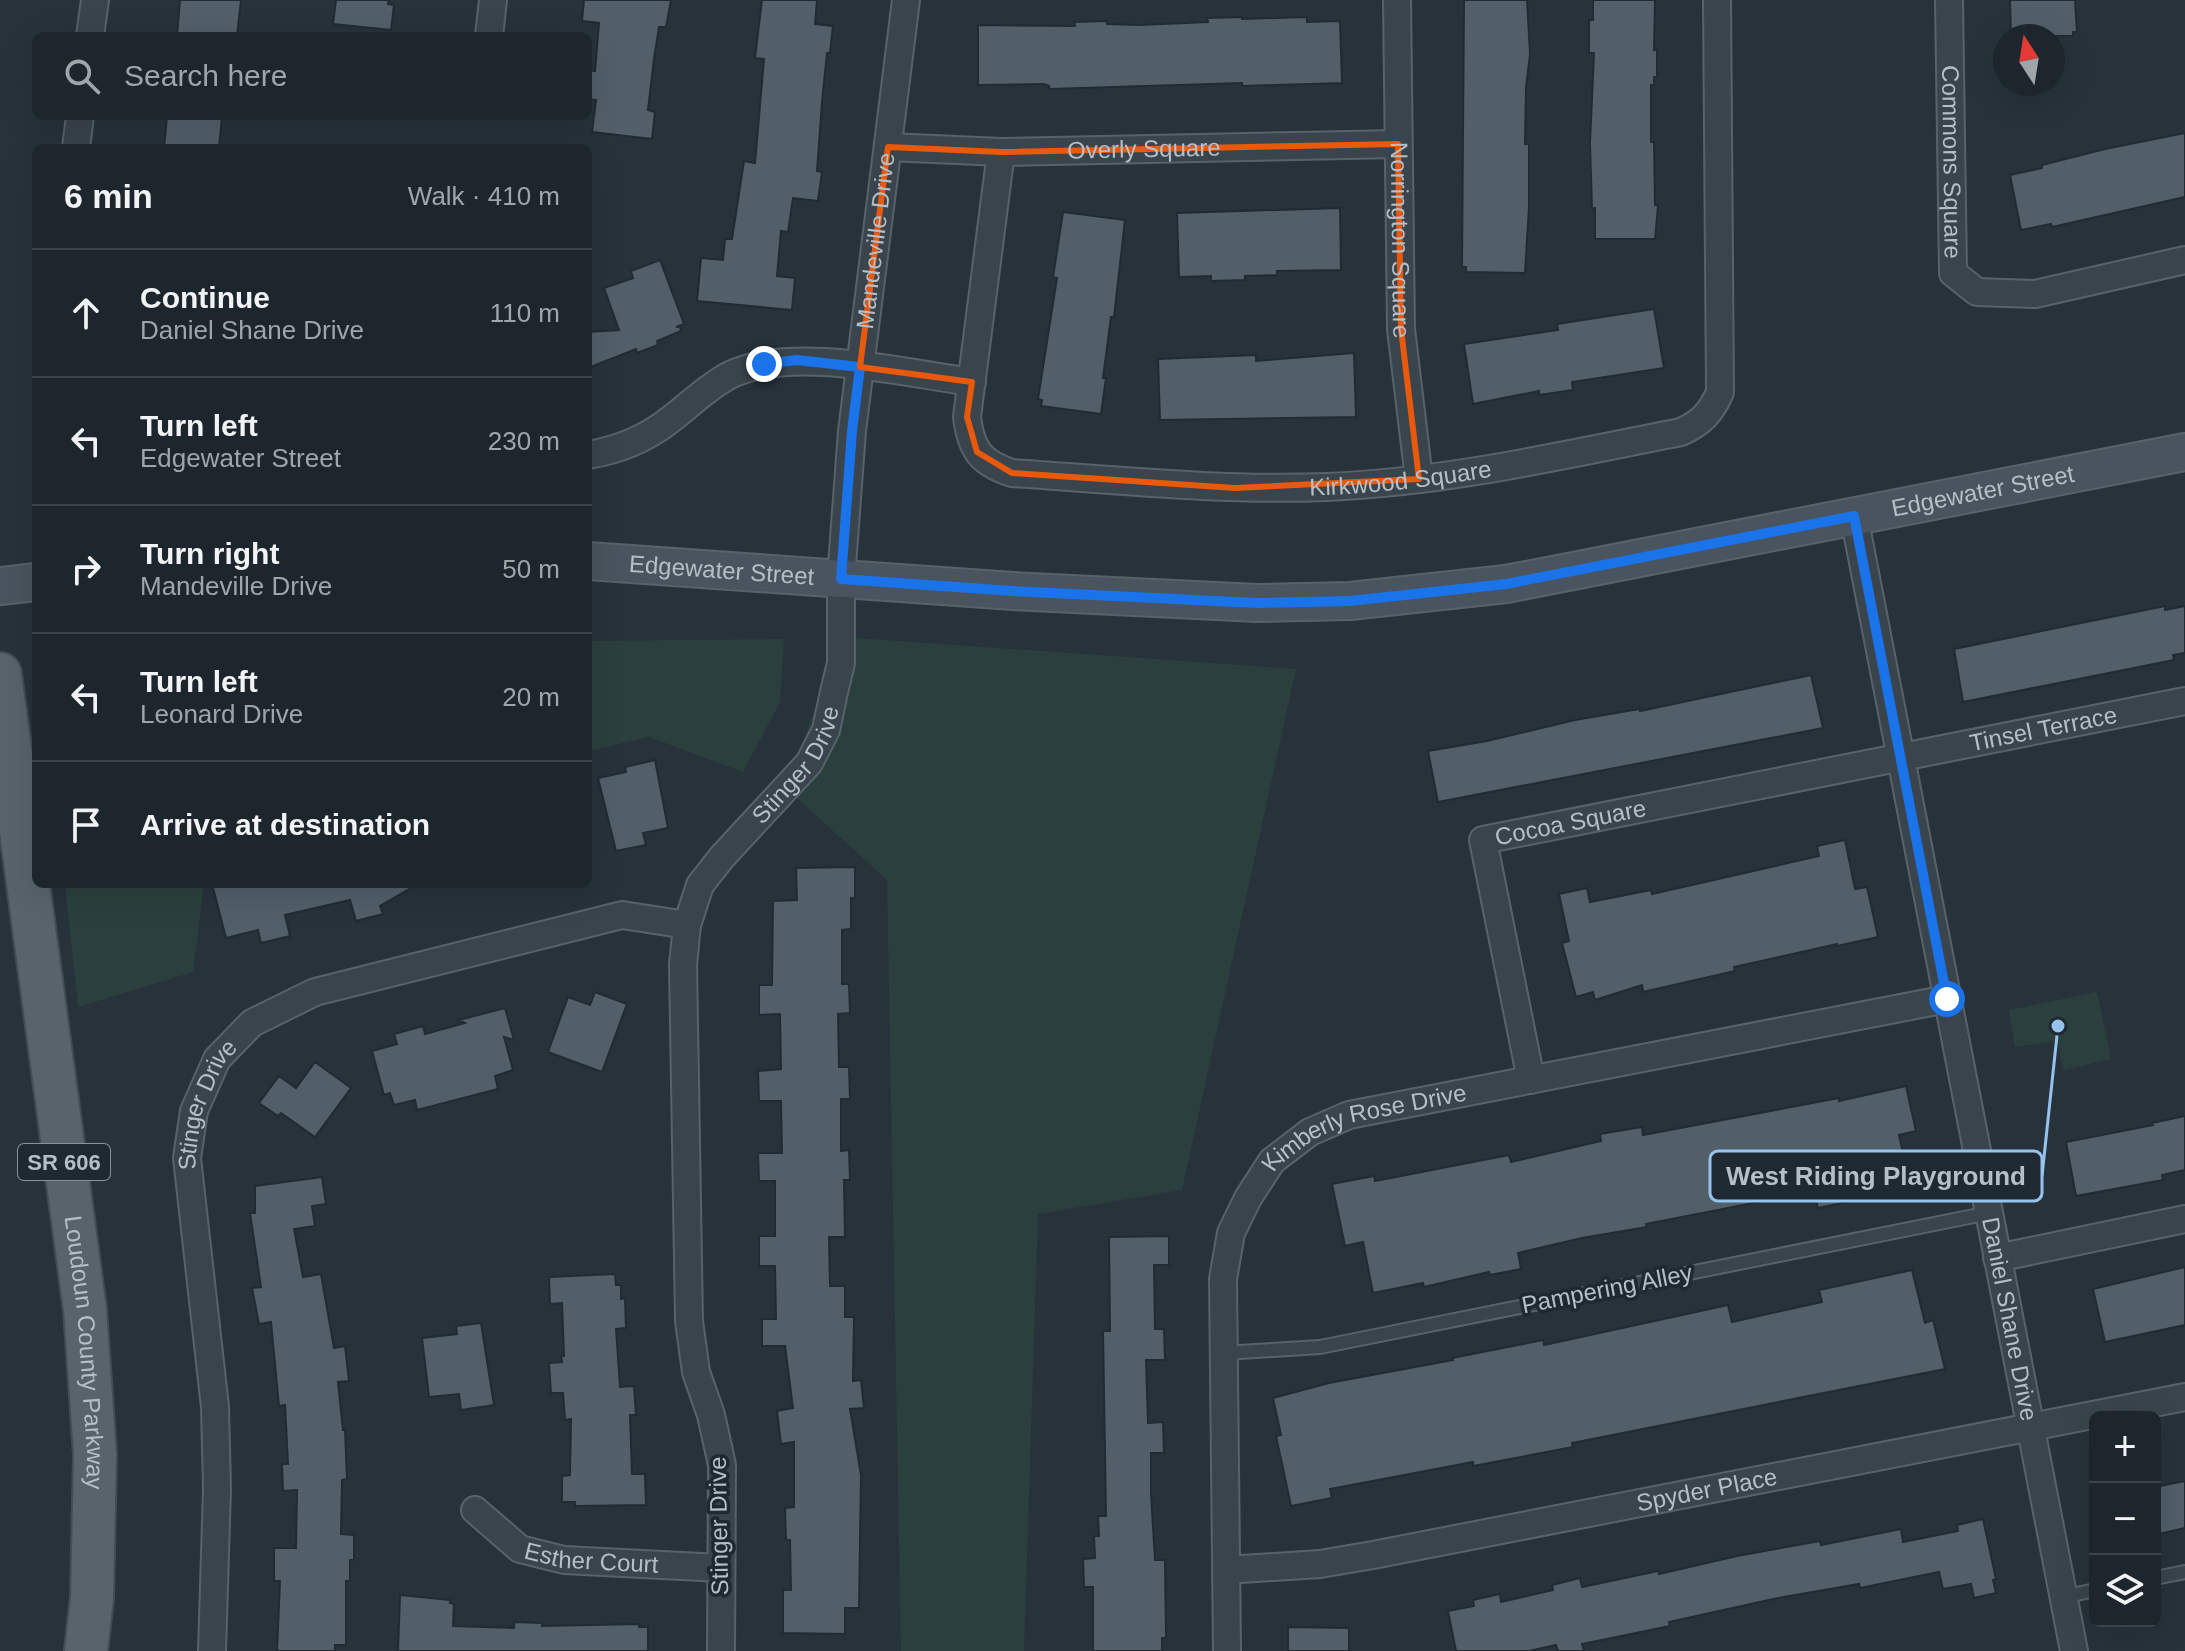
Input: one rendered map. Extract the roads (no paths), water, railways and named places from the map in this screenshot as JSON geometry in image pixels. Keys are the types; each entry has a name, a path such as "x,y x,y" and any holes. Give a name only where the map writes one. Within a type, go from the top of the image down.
{"main road":[{"name":"Loudoun County Parkway","path":"0,674 85,1310 95,1454 92,1598 86,1651"}],"street":[{"path":"91,32 95,0"},
{"path":"489,32 493,0"},
{"name":"Mandeville Drive","path":"841,579 852,431 906,0"},
{"name":"Norrington Square","path":"1397,0 1401,329 1419,479"},
{"name":"Kirkwood Square","path":"1001,152 967,417 977,452 993,467 1012,473 1235,488 1328,487 1468,473 1681,432 1698,424 1712,410 1720,392 1717,0"},
{"name":"Commons Square","path":"1949,0 1953,273 1977,292 2035,294 2185,260"},
{"path":"76,144 80,120"},
{"name":"Overly Square","path":"888,147 1001,152 1398,144"},
{"path":"592,454 613,451 645,437 672,419 704,390 732,374 764,364 797,360 972,382"},
{"name":"Edgewater Street","path":"592,561 1013,591 1257,603 1350,601 1506,584 2185,452"},
{"name":"Daniel Shane Drive","path":"1854,516 2074,1651"},
{"name":"Stinger Drive","path":"721,1651 722,1465 711,1415 696,1372 689,1321 683,964 687,925 700,885 809,763 826,730 841,663 841,579"},
{"path":"0,586 32,582"},
{"name":"Tinsel Terrace","path":"1901,758 2185,701"},
{"name":"Cocoa Square","path":"1531,1080 1483,840 1901,758"},
{"name":"Stinger Drive","path":"212,1651 217,1489 215,1407 187,1158 194,1111 217,1059 252,1023 315,992 622,915 687,925"},
{"name":"Kimberly Rose Drive","path":"1227,1651 1223,1279 1231,1233 1248,1198 1272,1161 1310,1132 1349,1115 1947,999"},
{"path":"1997,1258 2185,1219"},
{"name":"Spyder Place","path":"1226,1570 1320,1564 2185,1397"},
{"name":"Esther Court","path":"475,1510 520,1549 564,1560 721,1568"}],"lane":[{"name":"Pampering Alley","path":"1224,1353 1320,1347 1989,1213"},
{"path":"2161,1577 2185,1572"},
{"path":"2063,1597 2089,1591"}],"place":[{"name":"West Riding Playground","path":"2058,1026"}]}
